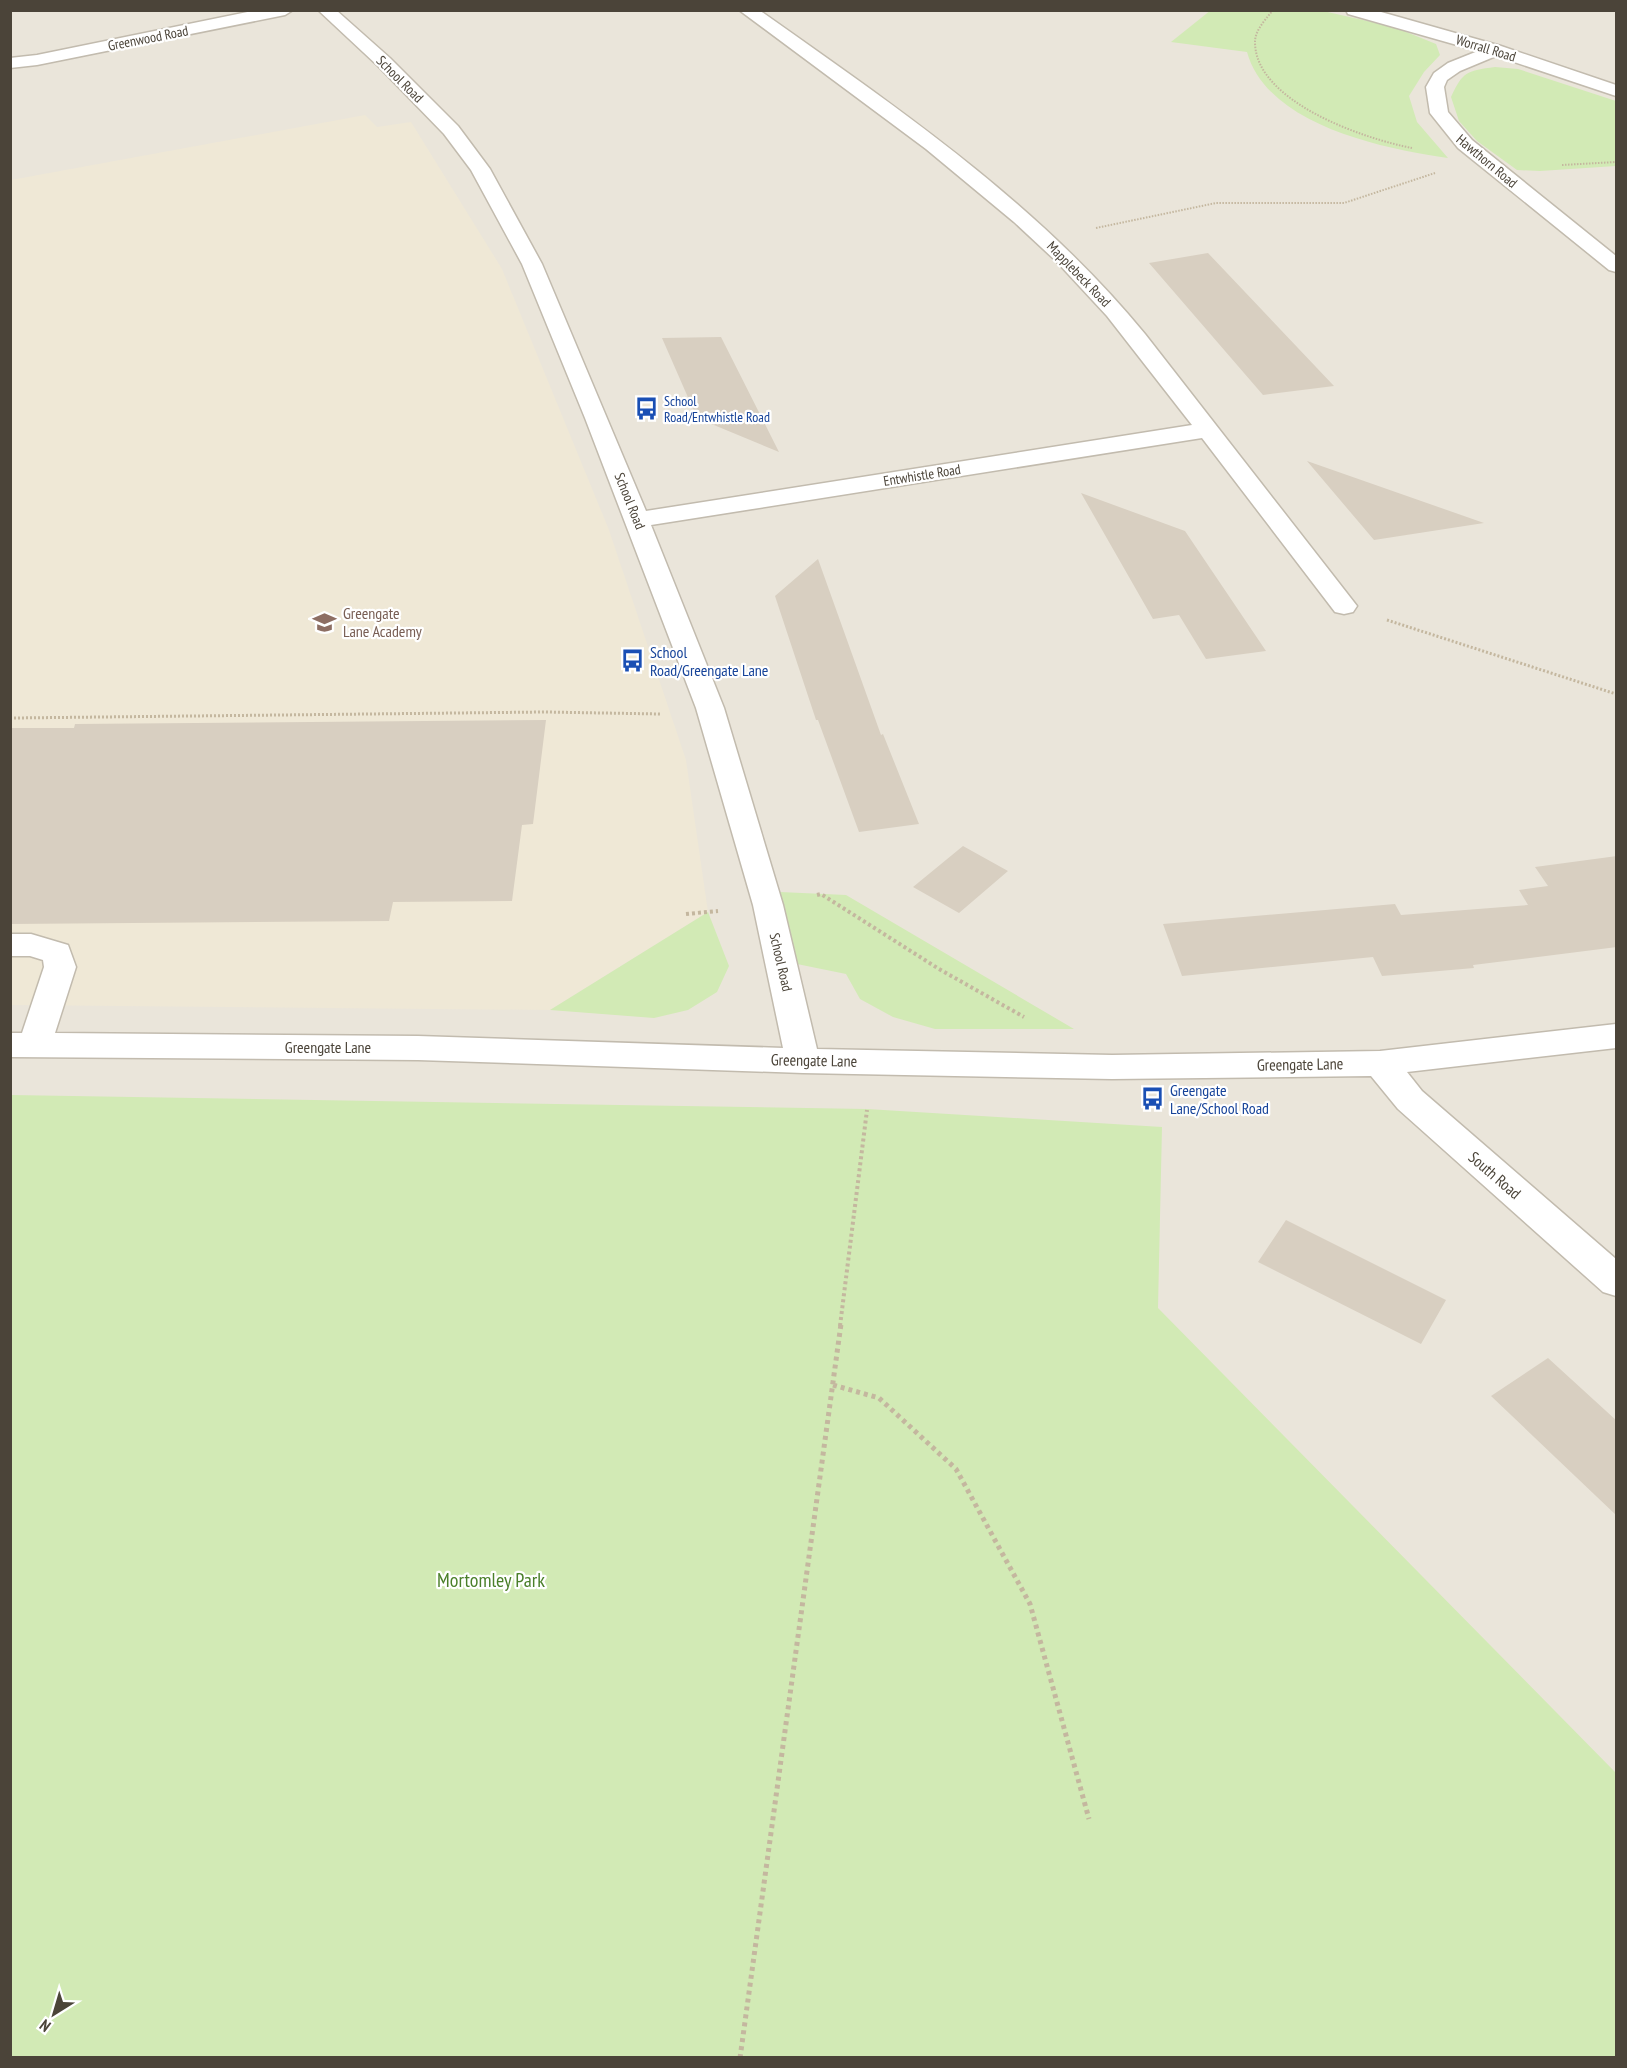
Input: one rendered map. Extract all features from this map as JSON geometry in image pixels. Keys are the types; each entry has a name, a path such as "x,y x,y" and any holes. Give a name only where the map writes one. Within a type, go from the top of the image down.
{"street":[{"name":"Greenwood Road","path":"10,63 37,60 285,10"},
{"name":"School Road","path":"326,10 384,62 451,130 480,169 532,264 638,520 710,708 768,905 804,1061"},
{"name":"Mapplebeck Road","path":"747,10 862,92 998,197 1044,238 1104,299 1344,606"},
{"name":"Worrall Road","path":"1354,10 1495,50 1617,91"},
{"name":"Hawthorn Road","path":"1495,50 1454,67 1440,77 1435,87 1439,113 1465,144 1481,158 1617,266"},
{"name":"Entwhistle Road","path":"638,520 1207,430"},
{"path":"10,945 31,945 57,953 60,967 23,1045"},
{"name":"Greengate Lane","path":"23,1045 418,1048 804,1061 1112,1067 1380,1063 1617,1036"},
{"name":"South Road","path":"1380,1063 1410,1100 1617,1281"}],"path":[{"path":"1044,238 1216,203 1344,203 1481,158"},
{"path":"1344,606 1617,694"},
{"path":"14,717 545,712 669,714 710,708"},
{"path":"768,905 821,894 939,969 1031,1021"},
{"path":"740,2058 833,1385 867,1109 869,1061"},
{"path":"833,1385 879,1398 956,1469 1030,1604 1089,1819"}],"shaded area":[{"path":"11,11 1616,11 1616,2057 11,2057"},
{"name":"Greengate Lane Academy","path":"365,115 377,127 411,122 502,269 609,530 686,760 708,912 550,1010 11,1005 11,180"}],"green space":[{"path":"1211,10 1323,11 1394,27 1436,44 1440,55 1424,72 1409,96 1417,122 1448,158 1361,140 1302,115 1278,98 1259,77 1247,52 1171,42"},
{"path":"1495,67 1518,69 1616,101 1616,166 1540,171 1517,170 1477,141 1459,121 1451,97 1459,82 1467,74"},
{"path":"780,892 846,895 1074,1029 935,1029 893,1017 860,999 846,974 797,964"},
{"path":"708,912 729,966 717,992 688,1010 654,1018 550,1010"},
{"name":"Mortomley Park","path":"11,1095 867,1109 1162,1127 1158,1308 1616,1773 1616,2057 11,2057"}],"building":[{"path":"1208,253 1334,386 1263,395 1149,263"},
{"path":"721,337 779,452 697,418 662,338"},
{"path":"1307,461 1484,523 1374,540"},
{"path":"1081,493 1185,531 1266,651 1206,659 1179,615 1153,619"},
{"path":"818,559 881,735 883,734 919,824 859,832 818,720 816,720 775,596"},
{"path":"546,720 533,824 522,825 512,901 393,902 389,921 10,924 10,728 74,728 75,724"},
{"path":"963,846 1008,871 959,913 913,887"},
{"path":"1617,856 1617,947 1473,965 1474,968 1382,976 1373,957 1182,976 1163,924 1395,904 1401,915 1528,905 1519,890 1548,886 1535,867"},
{"path":"1286,1220 1446,1300 1421,1344 1258,1262"},
{"path":"1548,1358 1617,1421 1617,1516 1491,1396"}],"place":[{"name":"School Road/Entwhistle Road","path":"646,409"},
{"name":"Greengate Lane Academy","path":"325,622"},
{"name":"School Road/Greengate Lane","path":"632,661"},
{"name":"Greengate Lane/School Road","path":"1152,1099"}]}
